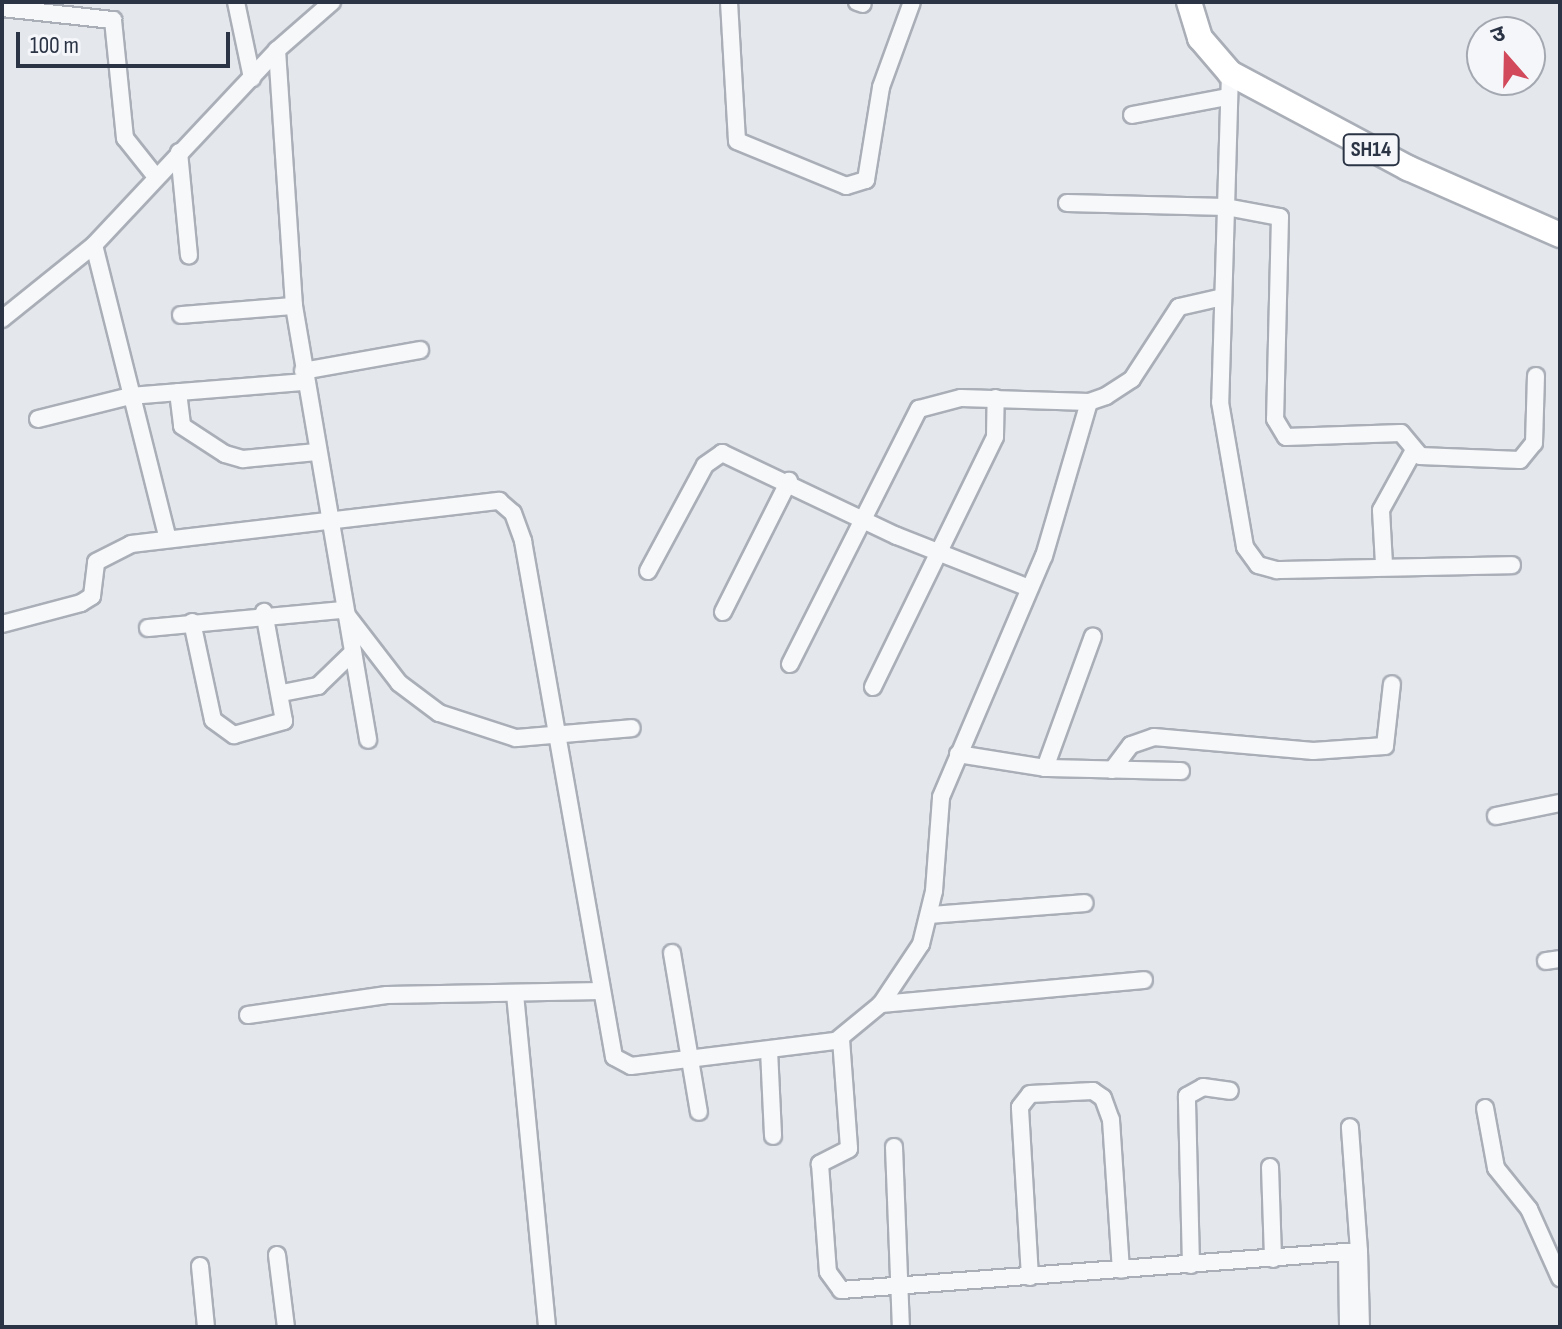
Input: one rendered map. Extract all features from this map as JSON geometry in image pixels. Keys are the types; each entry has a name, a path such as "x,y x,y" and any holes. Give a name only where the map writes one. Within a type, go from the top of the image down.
{"main road":[{"name":"SH14","path":"1189,2 1200,38 1229,85 1560,235"}],"street":[{"path":"236,2 252,78"},
{"path":"2,319 94,245 277,50 332,2"},
{"path":"729,2 737,141 821,182 846,186 868,172 881,87 912,2"},
{"path":"2,8 113,20 125,138 156,177"},
{"path":"277,50 294,306 343,610 368,740"},
{"path":"1132,115 1229,85 1220,402 1245,547 1258,565 1277,570 1384,564 1512,565"},
{"path":"179,152 189,256"},
{"path":"1067,203 1226,207 1280,217 1278,430 1304,440 1401,433 1413,452"},
{"path":"94,245 168,539"},
{"path":"790,664 919,409 934,401 996,398 1089,402 1132,379 1179,307 1223,297"},
{"path":"181,315 294,306"},
{"path":"38,419 130,396 304,377 420,350"},
{"path":"1413,452 1527,456 1536,376"},
{"path":"178,392 182,426 216,450 243,459 317,452"},
{"path":"873,687 995,437 996,398"},
{"path":"2,624 81,603 92,596 96,562 131,544 328,520 506,505 523,541 560,734 601,991 620,1064 690,1059 841,1039 881,1004 921,944 930,915 936,817 958,754 1065,499 1089,402"},
{"path":"1384,564 1381,510 1413,452"},
{"path":"648,571 711,458 734,455 939,553 1029,588"},
{"path":"723,612 789,481"},
{"path":"148,628 264,612 343,610"},
{"path":"343,610 399,683 439,713 516,738 632,728"},
{"path":"192,622 209,711 223,733 278,725 282,693 264,612"},
{"path":"1045,768 1093,636"},
{"path":"282,693 318,686 351,654"},
{"path":"1112,770 1131,745 1154,737 1313,751 1385,746 1392,684"},
{"path":"958,754 1045,768 1181,771"},
{"path":"1496,816 1560,803"},
{"path":"930,915 1012,915 1085,903"},
{"path":"672,953 699,1112"},
{"path":"881,1004 1144,980"},
{"path":"248,1015 371,996 601,991"},
{"path":"515,994 547,1327"},
{"path":"841,1039 850,1146 820,1164 828,1272 841,1290 1353,1252"},
{"path":"769,1050 773,1136"},
{"path":"1191,1265 1187,1096 1203,1087 1230,1091"},
{"path":"1030,1277 1020,1107 1030,1094 1093,1091 1103,1098 1111,1120 1121,1270"},
{"path":"1485,1108 1496,1168 1529,1209 1560,1278"},
{"path":"1350,1127 1353,1252 1361,1327"},
{"path":"894,1147 896,1287 901,1327"},
{"path":"1270,1167 1273,1259"},
{"path":"1348,1327 1353,1252"},
{"path":"277,1255 286,1327"},
{"path":"200,1266 206,1327"}]}
